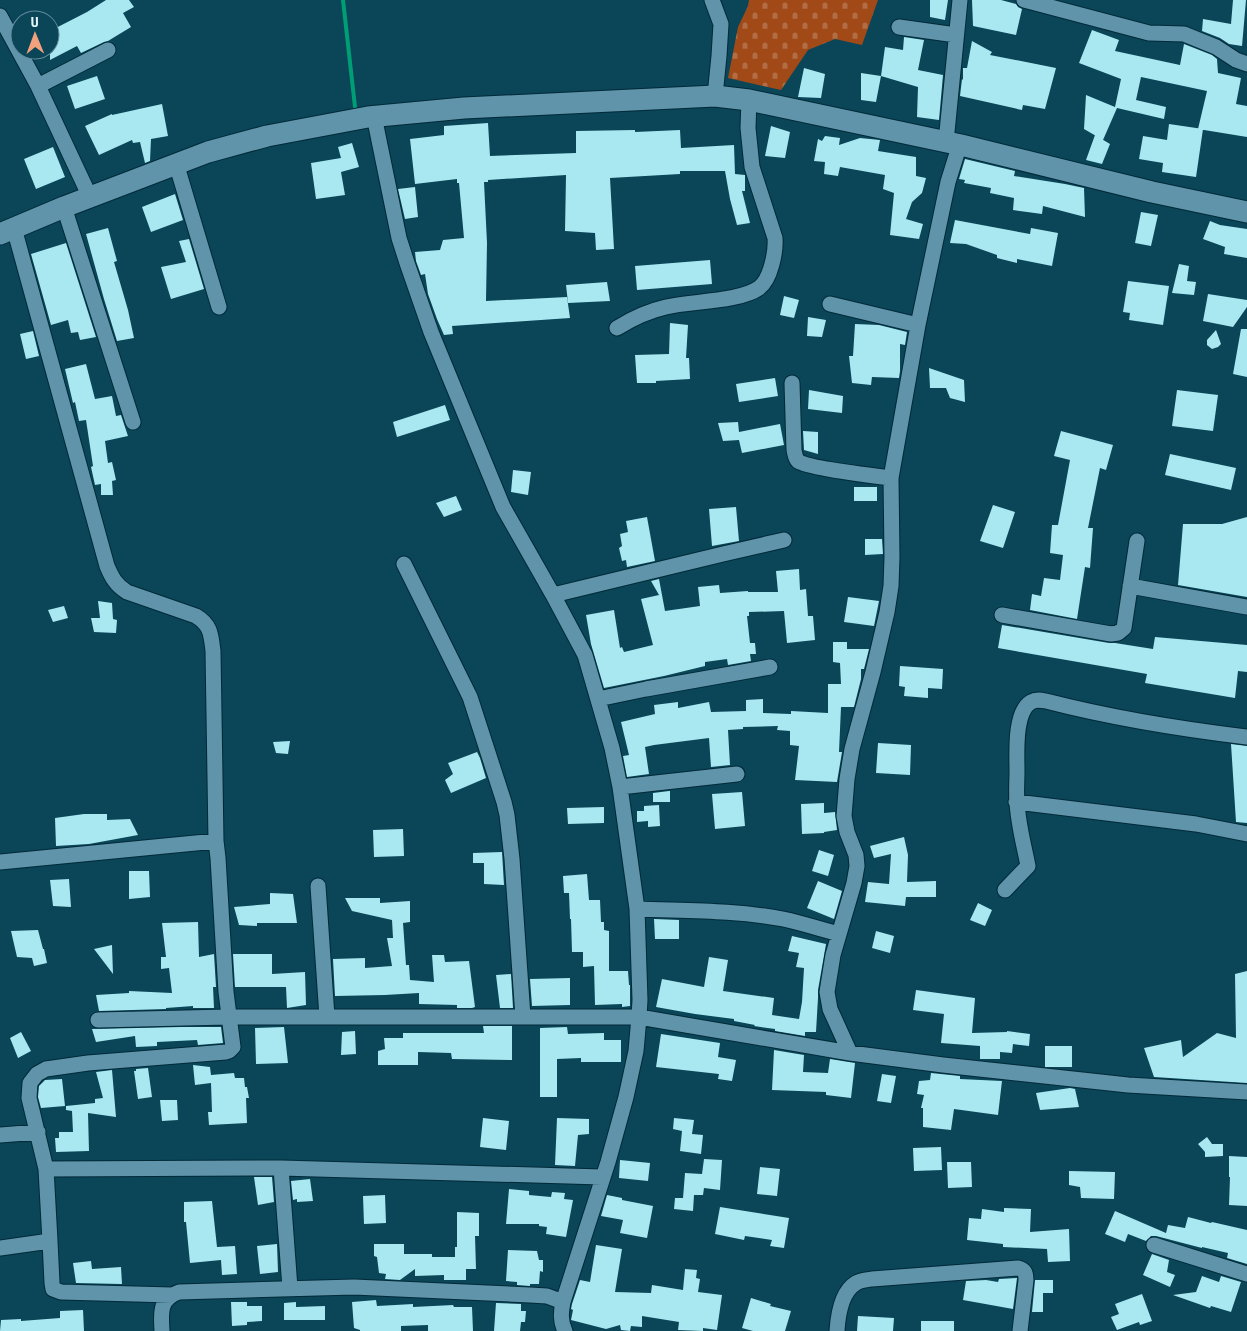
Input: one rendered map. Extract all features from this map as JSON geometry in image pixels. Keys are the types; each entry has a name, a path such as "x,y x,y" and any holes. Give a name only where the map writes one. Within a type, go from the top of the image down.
{"street":[{"path":"712,0 721,24 715,96"},
{"path":"850,1053 835,1023 827,992 833,955 854,883 857,866 856,855 844,816 847,780 852,749 887,612 892,557 891,478 918,325 948,182 958,150 954,143 956,35 960,0"},
{"path":"1024,0 1149,33 1184,34 1216,47 1236,60 1247,64"},
{"path":"0,16 38,86 90,197"},
{"path":"899,27 956,35"},
{"path":"38,86 108,50"},
{"path":"172,1295 61,1292 53,1289 46,1169 29,1098 30,1083 37,1074 46,1069 88,1063 230,1051 233,1047 228,1017 216,841 213,651 210,630 205,621 196,616 127,592 112,580 7,231 176,163 267,136 365,118 464,108 715,96 749,100 954,143 1152,192 1247,212"},
{"path":"617,328 637,316 667,307 743,294 760,288 767,280 775,249 775,238 752,167 748,128 749,100"},
{"path":"365,118 407,264 431,332 503,507 554,595 585,655 612,748 620,788 637,909 640,1000 636,1051 626,1097 608,1162 596,1177 555,1299 561,1314 564,1331"},
{"path":"176,163 219,307"},
{"path":"64,207 133,422"},
{"path":"830,304 918,325"},
{"path":"792,383 794,450 795,458 798,462 811,466 891,478"},
{"path":"554,595 784,540"},
{"path":"1002,615 1111,634 1118,633 1124,628 1136,541"},
{"path":"404,564 470,697 504,802 512,859 523,1017"},
{"path":"1130,586 1247,607"},
{"path":"598,699 770,667"},
{"path":"1005,890 1028,866 1016,802 1016,753 1018,730 1022,714 1032,702 1046,700 1090,712 1247,737"},
{"path":"620,788 737,774"},
{"path":"1016,802 1196,824 1247,834"},
{"path":"0,862 216,841"},
{"path":"318,886 326,1017"},
{"path":"637,909 748,914 783,919 839,934"},
{"path":"98,1020 228,1017 639,1018 850,1053 953,1066 1128,1085 1247,1092"},
{"path":"0,1135 38,1132"},
{"path":"46,1169 281,1168 596,1177"},
{"path":"281,1168 290,1288"},
{"path":"0,1248 50,1241"},
{"path":"1154,1245 1247,1274"},
{"path":"837,1331 845,1294 849,1288 859,1281 1018,1268 1026,1273 1020,1331"},
{"path":"162,1331 162,1309 165,1301 179,1292 354,1287 555,1299"}],"green space":[{"path":"749,0 878,0 862,45 835,39 808,50 781,90 728,78 738,27"}],"building":[{"path":"106,0 129,0 134,7 123,13 131,27 108,41 81,53 77,46 60,55 60,26"},
{"path":"930,0 948,0 945,20 930,17"},
{"path":"972,0 1001,0 1016,4 1022,9 1016,35 973,26"},
{"path":"1233,0 1246,0 1242,46 1229,44 1220,38 1202,31 1203,19 1231,24"},
{"path":"1092,30 1119,40 1115,51 1180,65 1184,44 1212,55 1217,59 1218,73 1241,78 1236,104 1247,106 1247,137 1198,129 1207,91 1141,77 1136,100 1166,107 1164,119 1117,108 1103,140 1084,129 1086,95 1115,107 1121,79 1079,63"},
{"path":"904,37 924,40 918,70 943,75 939,120 917,117 918,87 881,76 885,47 903,50"},
{"path":"972,41 992,52 990,55 1056,68 1045,109 1023,105 1022,110 960,96 963,68 967,68"},
{"path":"804,68 825,74 821,98 798,97"},
{"path":"861,73 881,76 876,102 861,100"},
{"path":"97,76 105,99 75,109 67,86"},
{"path":"162,104 168,136 151,139 150,161 145,163 140,142 133,143 132,140 99,155 85,126 112,114"},
{"path":"488,123 490,156 576,153 576,131 635,130 635,132 680,130 681,148 734,145 735,174 745,175 745,191 742,191 750,223 737,225 725,171 680,171 680,174 610,178 614,249 596,250 595,233 565,231 566,175 488,180 488,182 484,182 487,243 486,301 567,297 570,318 452,326 453,334 444,335 428,294 425,274 421,275 415,252 440,250 443,240 464,238 459,183 457,183 457,179 415,184 410,139 444,135 444,126"},
{"path":"1169,124 1203,129 1196,177 1162,172 1163,163 1139,159 1143,136 1167,140"},
{"path":"771,126 790,132 785,158 765,156"},
{"path":"1095,135 1110,144 1102,164 1086,160"},
{"path":"825,136 840,138 839,145 860,138 880,140 878,151 916,157 916,176 926,178 922,193 912,202 906,219 923,224 919,239 890,235 894,193 883,189 885,175 840,167 838,176 824,174 825,162 814,161 818,139 822,141"},
{"path":"352,143 359,167 341,172 345,195 316,199 311,163 341,158 338,147"},
{"path":"53,147 65,177 36,189 24,159"},
{"path":"965,159 1015,171 1014,176 1084,188 1085,217 1043,206 1042,214 1013,210 1014,198 990,193 991,188 964,183 965,180 959,179"},
{"path":"415,187 418,217 405,219 398,189"},
{"path":"175,194 183,220 151,232 142,207"},
{"path":"1141,212 1158,215 1151,246 1135,243"},
{"path":"955,220 1030,234 1031,228 1058,233 1052,266 1017,259 1017,263 997,258 997,255 966,244 950,243"},
{"path":"1210,221 1220,225 1247,229 1247,258 1224,254 1225,247 1203,239"},
{"path":"108,228 117,261 114,262 134,338 117,341 86,234"},
{"path":"189,239 204,289 171,299 161,267 186,262 179,241"},
{"path":"66,243 96,337 80,340 78,332 71,333 68,320 51,325 31,254"},
{"path":"710,260 712,284 637,290 635,266"},
{"path":"1179,264 1189,266 1187,281 1196,282 1194,295 1172,293"},
{"path":"1128,281 1169,286 1163,325 1129,320 1130,313 1123,312"},
{"path":"607,282 610,301 568,303 566,285"},
{"path":"1208,294 1247,300 1247,307 1233,327 1203,321"},
{"path":"784,296 799,300 794,318 780,315"},
{"path":"808,317 826,320 822,337 807,336"},
{"path":"670,323 688,325 686,358 689,358 690,379 637,383 635,355 669,354"},
{"path":"855,324 879,325 907,332 905,345 900,344 899,378 872,377 871,385 852,383 849,356 853,356"},
{"path":"1241,329 1247,329 1247,377 1233,374"},
{"path":"1216,330 1221,344 1212,349 1207,345 1207,340"},
{"path":"33,331 39,356 26,359 20,334"},
{"path":"86,364 95,399 112,396 116,416 121,415 128,436 105,441 108,463 112,462 116,480 112,481 113,495 101,495 101,484 95,485 86,420 79,421 65,369"},
{"path":"929,368 964,380 965,402 950,398 946,388 930,388"},
{"path":"775,378 778,396 739,402 736,384"},
{"path":"809,390 843,396 842,413 808,409"},
{"path":"1177,390 1218,395 1213,431 1172,426"},
{"path":"445,405 450,420 397,437 393,422"},
{"path":"738,422 739,432 780,424 784,445 742,453 739,440 723,441 718,423"},
{"path":"803,431 818,432 818,454 804,450"},
{"path":"1061,431 1113,445 1106,470 1100,468 1088,528 1093,528 1090,568 1085,567 1077,619 1030,610 1032,594 1041,596 1044,578 1060,580 1063,555 1050,553 1052,525 1058,525 1070,460 1054,456"},
{"path":"1170,454 1236,468 1231,490 1165,475"},
{"path":"513,470 531,472 528,495 511,492"},
{"path":"854,487 877,487 877,501 854,501"},
{"path":"456,496 462,510 444,517 436,503"},
{"path":"993,505 1015,512 1003,548 980,541"},
{"path":"736,507 739,541 712,546 709,509"},
{"path":"647,517 655,561 627,567 626,560 622,561 619,548 622,546 620,534 628,532 626,521"},
{"path":"1247,517 1247,597 1178,585 1183,524 1222,524"},
{"path":"865,539 882,539 883,554 865,555"},
{"path":"799,569 800,590 806,589 808,616 813,616 815,640 787,643 784,611 749,612 749,616 747,616 750,643 755,643 756,654 750,654 751,661 728,665 727,659 705,662 705,666 604,688 591,644 586,615 614,610 620,648 622,647 624,652 653,645 641,599 659,595 651,581 659,579 665,611 700,606 698,587 719,585 720,593 748,591 778,592 776,571"},
{"path":"848,597 879,601 874,626 844,622"},
{"path":"98,601 112,603 113,619 117,620 116,633 94,632 91,618 100,618"},
{"path":"64,606 68,618 53,622 48,610"},
{"path":"1002,625 1153,649 1155,637 1247,645 1247,672 1238,671 1235,698 1145,683 1147,674 998,648"},
{"path":"833,642 847,642 847,649 869,649 864,669 861,669 861,679 854,707 841,707 839,752 842,752 837,782 795,780 799,746 790,745 790,731 777,730 778,726 743,727 743,729 728,730 730,765 711,767 709,738 645,747 649,774 627,777 623,756 629,755 621,722 655,714 654,705 678,702 678,708 709,702 711,712 746,711 746,700 763,699 763,713 791,714 791,711 828,713 828,684 841,684 840,663 833,662"},
{"path":"900,666 943,669 942,689 928,688 928,698 904,696 905,687 899,686"},
{"path":"290,741 288,754 276,753 273,742"},
{"path":"878,743 911,745 910,775 876,773"},
{"path":"1231,744 1247,746 1247,823 1236,822"},
{"path":"477,752 486,778 451,793 445,780 453,774 448,763"},
{"path":"670,791 670,802 653,802 653,793"},
{"path":"742,792 745,826 715,829 712,794"},
{"path":"824,803 824,813 835,812 837,830 824,833 802,834 801,804"},
{"path":"659,805 660,826 648,827 648,821 637,822 637,811 644,811 644,806"},
{"path":"604,807 604,823 568,824 567,808"},
{"path":"84,814 107,814 107,820 130,819 138,835 89,844 56,846 55,818"},
{"path":"403,829 404,856 374,857 373,830"},
{"path":"904,837 908,855 907,882 936,881 936,897 906,897 905,906 865,902 868,882 889,884 891,854 874,858 870,846"},
{"path":"819,850 834,855 828,876 812,871"},
{"path":"502,852 504,885 484,884 484,863 473,863 473,853"},
{"path":"129,871 149,871 150,897 129,899"},
{"path":"587,874 589,900 600,900 601,922 604,922 604,930 609,931 609,971 628,971 630,1006 622,1007 622,1004 595,1005 594,966 583,967 583,952 572,952 569,893 564,893 563,876"},
{"path":"69,879 71,907 53,906 50,880"},
{"path":"818,881 842,891 834,919 807,908"},
{"path":"270,893 293,894 297,923 257,923 257,926 239,925 234,907 270,904"},
{"path":"345,898 380,898 380,903 410,901 410,922 403,923 406,965 409,965 410,980 434,982 432,955 444,955 445,962 469,961 475,1007 457,1008 457,1005 419,1004 419,993 335,996 333,959 365,958 365,968 392,966 387,938 393,938 392,920 352,911"},
{"path":"978,903 992,910 985,926 970,920"},
{"path":"654,919 679,920 679,939 655,939"},
{"path":"198,922 199,957 214,954 216,987 213,987 214,1008 193,1008 193,1006 166,1009 99,1011 96,995 129,993 129,991 172,993 169,968 161,969 161,957 166,957 162,923"},
{"path":"38,930 47,963 34,966 32,958 17,957 11,931"},
{"path":"876,931 894,936 890,953 872,948"},
{"path":"792,936 826,944 818,990 816,1032 805,1032 805,1036 754,1026 734,1021 734,1019 656,1007 662,979 704,987 709,957 728,960 723,991 774,998 772,1015 799,1019 804,968 796,967 799,953 788,951"},
{"path":"112,945 113,974 94,949"},
{"path":"233,954 272,954 272,974 305,972 306,1005 287,1008 286,987 235,987"},
{"path":"1247,971 1247,1083 1154,1077 1144,1048 1181,1040 1183,1057 1217,1033 1236,1038 1235,974"},
{"path":"511,974 513,1008 500,1008 496,975"},
{"path":"570,978 570,1005 532,1006 530,979"},
{"path":"916,990 975,998 972,1033 1007,1031 1030,1034 1029,1046 1013,1044 1012,1053 1000,1052 1000,1059 980,1059 980,1046 941,1043 944,1014 913,1010"},
{"path":"483,1026 512,1026 512,1060 452,1059 451,1053 418,1052 418,1065 378,1065 378,1051 385,1049 384,1038 403,1038 403,1033 484,1033"},
{"path":"221,1027 223,1043 198,1045 197,1040 157,1042 157,1046 136,1047 135,1036 96,1042 92,1029"},
{"path":"284,1027 288,1063 256,1064 255,1028"},
{"path":"567,1027 568,1034 604,1033 604,1040 621,1040 621,1062 581,1062 581,1058 557,1059 557,1097 540,1097 540,1028"},
{"path":"355,1031 356,1054 341,1055 342,1032"},
{"path":"21,1032 31,1051 18,1058 10,1038"},
{"path":"661,1034 720,1043 718,1057 736,1060 732,1081 718,1079 719,1074 656,1067"},
{"path":"1045,1046 1072,1046 1072,1067 1045,1067"},
{"path":"774,1050 804,1055 803,1072 828,1073 830,1059 855,1063 851,1098 826,1095 826,1092 772,1090"},
{"path":"193,1065 210,1067 211,1075 234,1073 235,1078 244,1078 249,1098 246,1098 247,1123 209,1125 208,1112 212,1112 211,1083 195,1085"},
{"path":"148,1068 152,1097 138,1099 134,1071 136,1069"},
{"path":"112,1070 116,1117 88,1113 89,1151 56,1152 55,1138 59,1138 59,1132 73,1132 72,1111 66,1110 66,1106 95,1103 95,1099 103,1098 96,1072"},
{"path":"931,1073 960,1076 960,1079 1002,1081 998,1115 954,1109 951,1130 923,1127 923,1108 921,1108 924,1095 917,1094 919,1081 930,1080"},
{"path":"882,1074 896,1076 891,1103 877,1101"},
{"path":"62,1079 65,1106 41,1108 38,1097 39,1086 45,1080"},
{"path":"1070,1088 1075,1089 1079,1107 1040,1110 1036,1093"},
{"path":"160,1100 177,1100 178,1120 162,1121"},
{"path":"483,1118 509,1121 506,1150 480,1147"},
{"path":"557,1118 589,1119 589,1134 578,1135 575,1166 555,1165"},
{"path":"674,1118 694,1120 692,1134 703,1135 701,1154 680,1151 682,1131 673,1129"},
{"path":"1207,1137 1212,1144 1223,1144 1223,1156 1205,1157 1205,1152 1198,1144"},
{"path":"941,1147 942,1170 914,1171 913,1148"},
{"path":"1229,1156 1247,1157 1247,1206 1229,1205"},
{"path":"704,1159 722,1160 720,1190 704,1188 703,1195 694,1195 693,1211 674,1209 675,1198 683,1198 685,1173 702,1174"},
{"path":"620,1160 650,1163 648,1181 619,1178"},
{"path":"947,1162 971,1162 972,1187 948,1188"},
{"path":"760,1167 780,1169 777,1196 757,1194"},
{"path":"1069,1171 1115,1172 1114,1199 1081,1198 1080,1187 1069,1185"},
{"path":"254,1177 272,1177 274,1202 258,1205"},
{"path":"310,1179 313,1201 297,1202 297,1199 293,1200 291,1181"},
{"path":"509,1189 529,1191 529,1195 551,1197 552,1192 565,1193 564,1199 573,1200 566,1237 546,1234 547,1227 539,1226 539,1224 506,1224"},
{"path":"385,1195 386,1223 364,1224 363,1196"},
{"path":"607,1195 653,1206 647,1238 620,1233 623,1220 601,1216"},
{"path":"212,1201 217,1247 235,1246 237,1274 222,1275 221,1260 190,1263 186,1222 184,1222 184,1202"},
{"path":"720,1207 789,1218 784,1248 770,1246 772,1240 745,1236 744,1240 715,1234"},
{"path":"1004,1208 1031,1209 1030,1232 1069,1229 1070,1261 1048,1262 1047,1249 1003,1247 1003,1244 967,1240 969,1218 981,1219 982,1209 1004,1212"},
{"path":"1115,1211 1166,1233 1168,1225 1185,1228 1188,1217 1247,1230 1247,1264 1227,1258 1228,1253 1156,1236 1151,1236 1146,1241 1128,1234 1125,1242 1105,1234"},
{"path":"457,1212 479,1213 479,1236 475,1236 476,1269 466,1269 466,1280 444,1280 444,1275 415,1276 415,1269 400,1280 385,1279 386,1274 379,1273 377,1257 374,1256 374,1244 404,1244 404,1254 432,1254 432,1257 455,1257 455,1247 457,1247"},
{"path":"277,1244 278,1272 260,1274 257,1246"},
{"path":"596,1245 622,1249 615,1292 651,1293 652,1285 683,1290 685,1269 697,1270 696,1278 700,1279 698,1292 722,1295 717,1330 703,1328 703,1331 678,1330 679,1322 642,1316 642,1327 631,1326 630,1331 621,1330 620,1325 606,1329 571,1320 572,1304 580,1280 590,1282"},
{"path":"508,1250 537,1251 539,1260 543,1260 543,1272 540,1271 539,1284 530,1284 530,1286 517,1285 517,1282 506,1281"},
{"path":"1152,1254 1169,1260 1167,1272 1175,1275 1170,1287 1143,1275"},
{"path":"91,1261 92,1269 121,1267 122,1284 76,1283 73,1263"},
{"path":"1202,1276 1219,1282 1221,1276 1241,1282 1231,1312 1211,1306 1210,1308 1173,1295 1196,1292"},
{"path":"1017,1278 1013,1309 963,1300 966,1281 986,1280 998,1282 999,1279"},
{"path":"1035,1280 1053,1280 1053,1293 1043,1293 1043,1312 1032,1312"},
{"path":"1142,1294 1152,1321 1140,1325 1139,1322 1117,1330 1111,1317 1119,1314 1115,1304"},
{"path":"751,1298 771,1304 770,1306 791,1311 785,1331 753,1331 742,1328"},
{"path":"376,1300 377,1306 413,1304 413,1307 453,1305 454,1307 472,1307 473,1331 428,1331 428,1325 401,1326 401,1331 360,1331 354,1328 352,1302"},
{"path":"231,1302 247,1302 247,1306 262,1306 262,1321 232,1326"},
{"path":"296,1302 296,1307 325,1306 325,1320 284,1320 284,1303"},
{"path":"496,1303 521,1304 521,1311 526,1311 525,1322 521,1322 520,1331 494,1331"},
{"path":"83,1310 84,1331 0,1331 1,1320 21,1319 21,1321 60,1318 60,1311"},
{"path":"858,1316 894,1318 893,1331 857,1331"},
{"path":"921,1321 954,1321 954,1331 921,1331"}],"waterway":[{"path":"343,0 355,107"}]}
